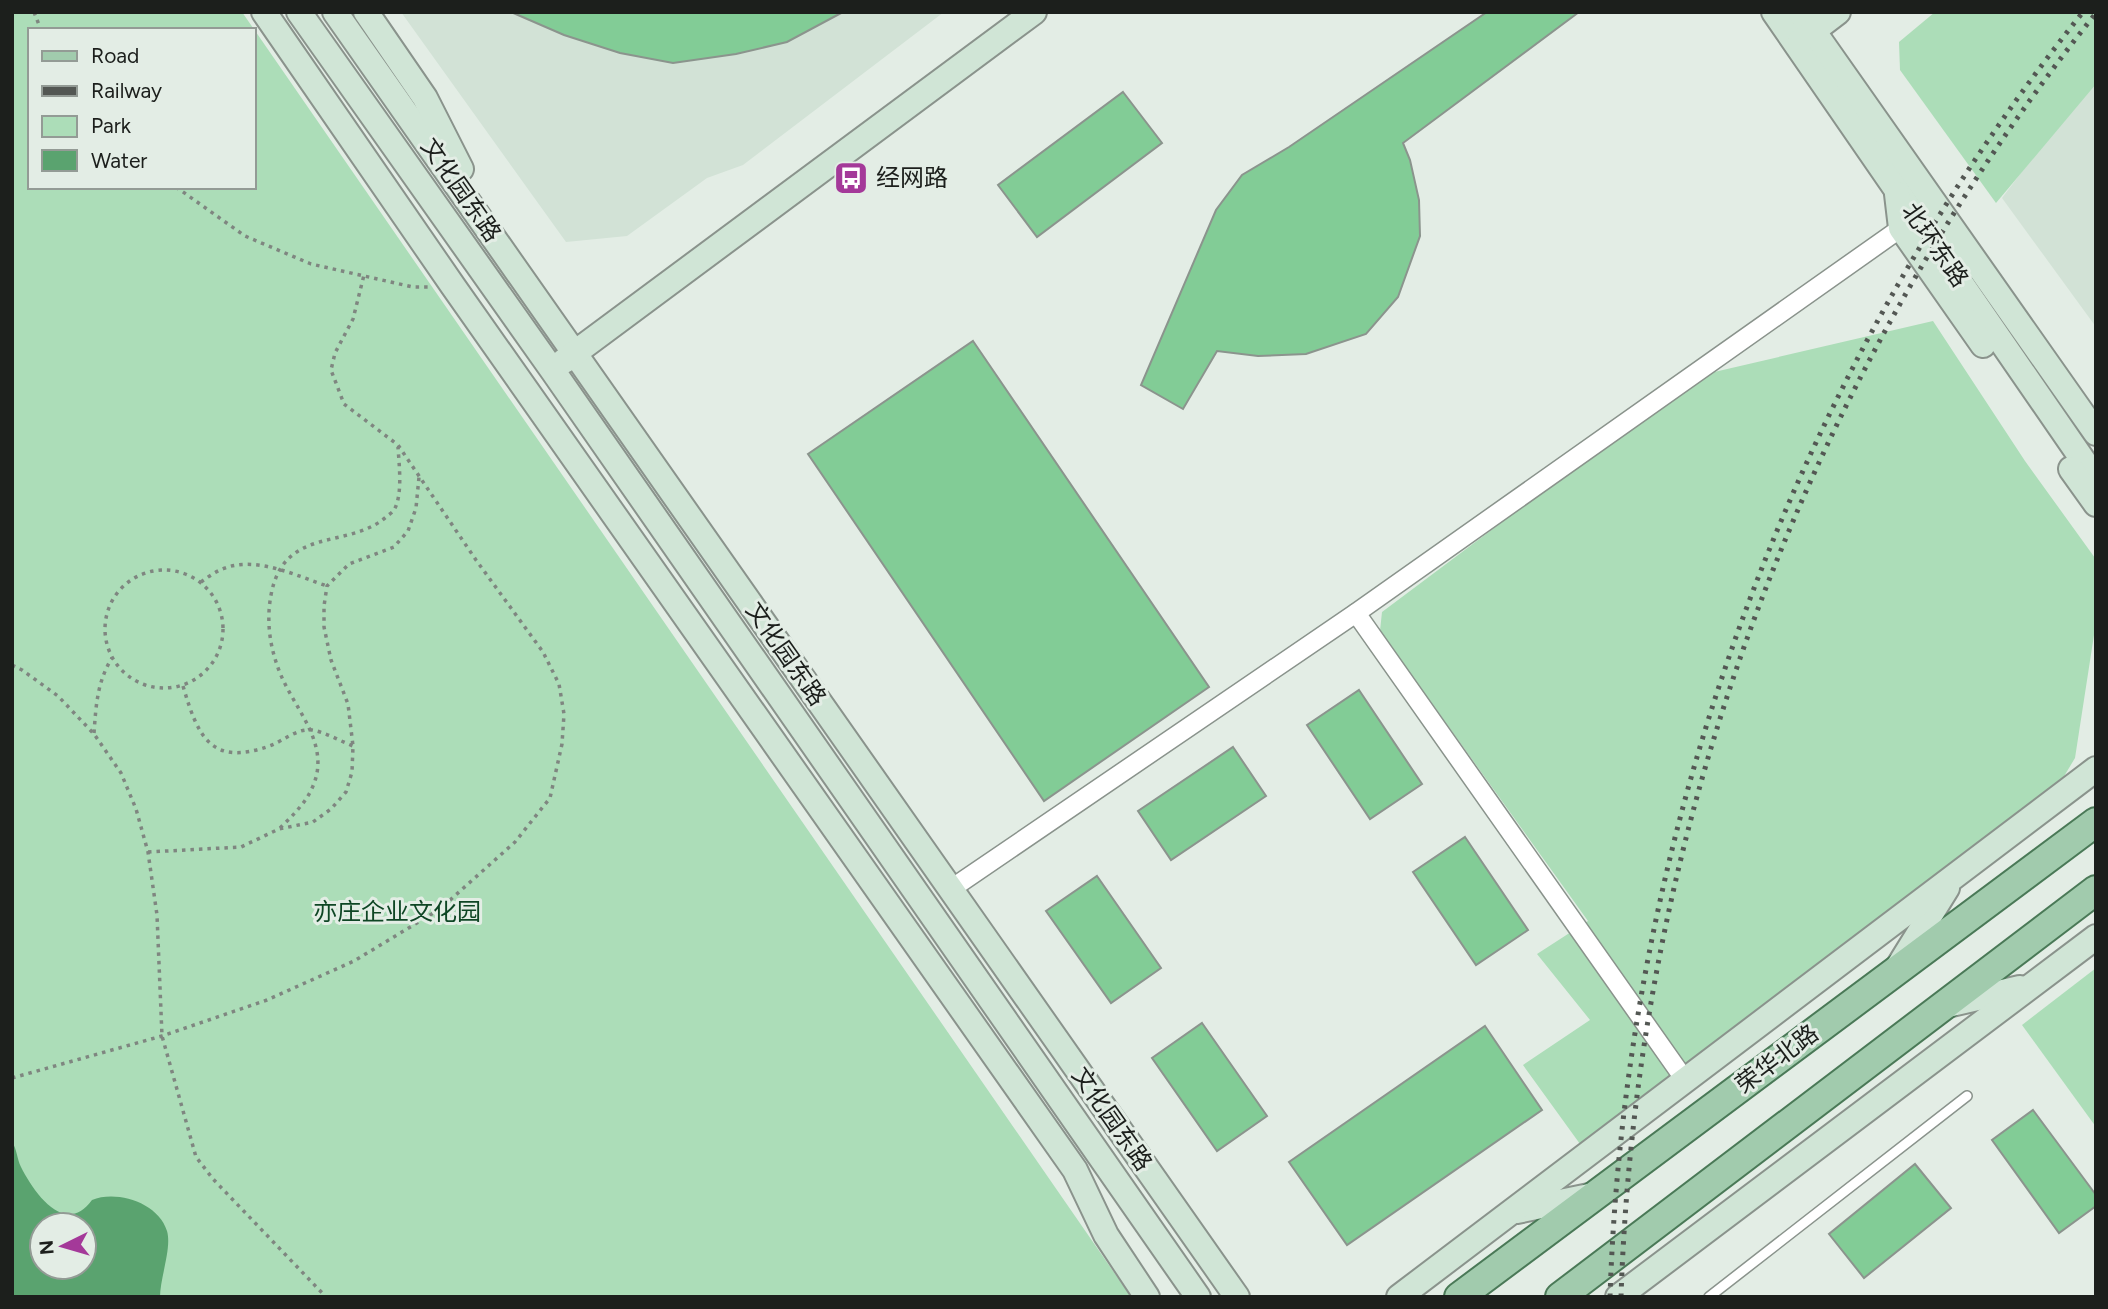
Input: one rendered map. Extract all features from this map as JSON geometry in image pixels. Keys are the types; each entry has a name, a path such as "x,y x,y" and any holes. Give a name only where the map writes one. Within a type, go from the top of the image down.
{"main road":[{"name":"荣华北路","path":"1459,1297 2096,822"},
{"path":"1560,1297 2096,890"}],"street":[{"name":"文化园东路","path":"299,12 553,371 1198,1297"},
{"name":"文化园东路","path":"335,12 1237,1297"},
{"path":"366,12 425,98 505,253"},
{"path":"553,371 1034,12"},
{"name":"北环东路","path":"1774,12 1803,29 2096,433"},
{"path":"1803,29 1838,12"},
{"path":"270,21 342,74"},
{"path":"270,21 453,286 1075,1170"},
{"name":"北环东路","path":"1803,29 1896,190 2096,479"},
{"path":"1896,190 1901,228 2096,504"},
{"path":"951,889 1356,613 1901,228"},
{"path":"1356,613 1685,1080"},
{"path":"1399,1297 2090,773 2096,754"},
{"path":"1895,972 1955,876"},
{"path":"1618,1297 2096,937"},
{"path":"1943,1006 2028,986"},
{"path":"1037,1066 1075,1170 1106,1235 1147,1297"},
{"path":"1510,1213 1595,1195"}],"lane":[{"path":"1709,1297 1967,1096"}],"path":[{"path":"179,189 245,236 311,264 413,287 453,286"},
{"path":"12,1078 162,1036 267,1000 354,961 440,909 516,842 550,798 562,744 564,714 559,684 543,652 398,445 344,404 331,370 335,353 353,319 364,275"},
{"path":"279,829 304,803 314,785 317,766 315,741 311,730 281,674 271,643 268,615 271,592 279,570 300,549 376,526 394,510 401,479 398,445"},
{"path":"148,852 241,846 279,829 313,822 331,809 346,792 352,772 353,746 348,704 331,660 324,627 327,586 349,564 394,547 408,531 416,508 419,477"},
{"path":"201,582 224,568 245,563 279,570 327,586"},
{"path":"159,569 185,573 201,582 215,600 223,621 221,647 202,675 183,686 162,689 143,685 123,672 112,658 105,641 105,622 110,602 121,588 139,575 159,569"},
{"path":"94,734 97,692 103,672 112,658"},
{"path":"12,665 58,696 94,734 121,773 136,809 148,852 158,915 162,1036 196,1157 213,1179 326,1297"},
{"path":"183,686 193,720 203,738 220,751 243,752 311,730 353,746"}],"shaded area":[{"path":"401,12 944,12 743,165 707,178 627,236 566,242"},
{"path":"2096,74 2096,327 2002,198"}],"green space":[{"name":"亦庄企业文化园","path":"12,12 242,12 253,28 28,28 28,189 256,189 256,32 1131,1297 12,1297"},
{"path":"1935,12 2096,12 2096,84 1996,203 1900,70 1899,42"},
{"path":"1933,321 2025,461 2095,558 2096,622 2075,758 2063,778 1580,1144 1523,1065 1590,1020 1537,954 1588,921 1380,631 1382,612 1697,376"},
{"path":"2096,968 2096,1127 2022,1025"}],"water":[{"path":"12,1142 20,1164 34,1188 42,1199 58,1211 28,1211 28,1281 98,1281 98,1211 79,1211 92,1200 102,1197 124,1198 146,1206 162,1221 167,1231 168,1246 160,1297 12,1297"}],"building":[{"path":"511,12 843,12 787,42 736,54 673,63 620,53 564,35"},
{"path":"1487,12 1579,12 1403,143 1410,160 1419,200 1420,236 1398,297 1366,334 1306,354 1258,356 1217,351 1183,409 1141,385 1216,210 1242,175 1289,147"},
{"path":"1123,92 1162,143 1037,237 998,185"},
{"path":"973,341 1209,687 1044,801 808,454"},
{"path":"1359,690 1422,784 1370,819 1307,725"},
{"path":"1233,747 1266,796 1171,860 1138,811"},
{"path":"1465,837 1528,930 1476,965 1413,872"},
{"path":"1097,876 1161,968 1111,1003 1046,911"},
{"path":"1202,1023 1267,1116 1217,1151 1152,1058"},
{"path":"1485,1026 1542,1110 1347,1245 1289,1162"},
{"path":"2033,1110 2096,1195 2096,1206 2059,1233 1992,1140"},
{"path":"1915,1164 1951,1208 1864,1278 1829,1234"}],"railway":[{"path":"1610,1297 1623,1123 1649,952 1690,782 1743,617 1810,456 1889,301 1980,152 2083,12"},
{"path":"1621,1297 1634,1123 1661,951 1701,782 1755,617 1822,457 1901,302 1993,154 2096,13"}],"place":[{"name":"经网路","path":"851,178"}]}
